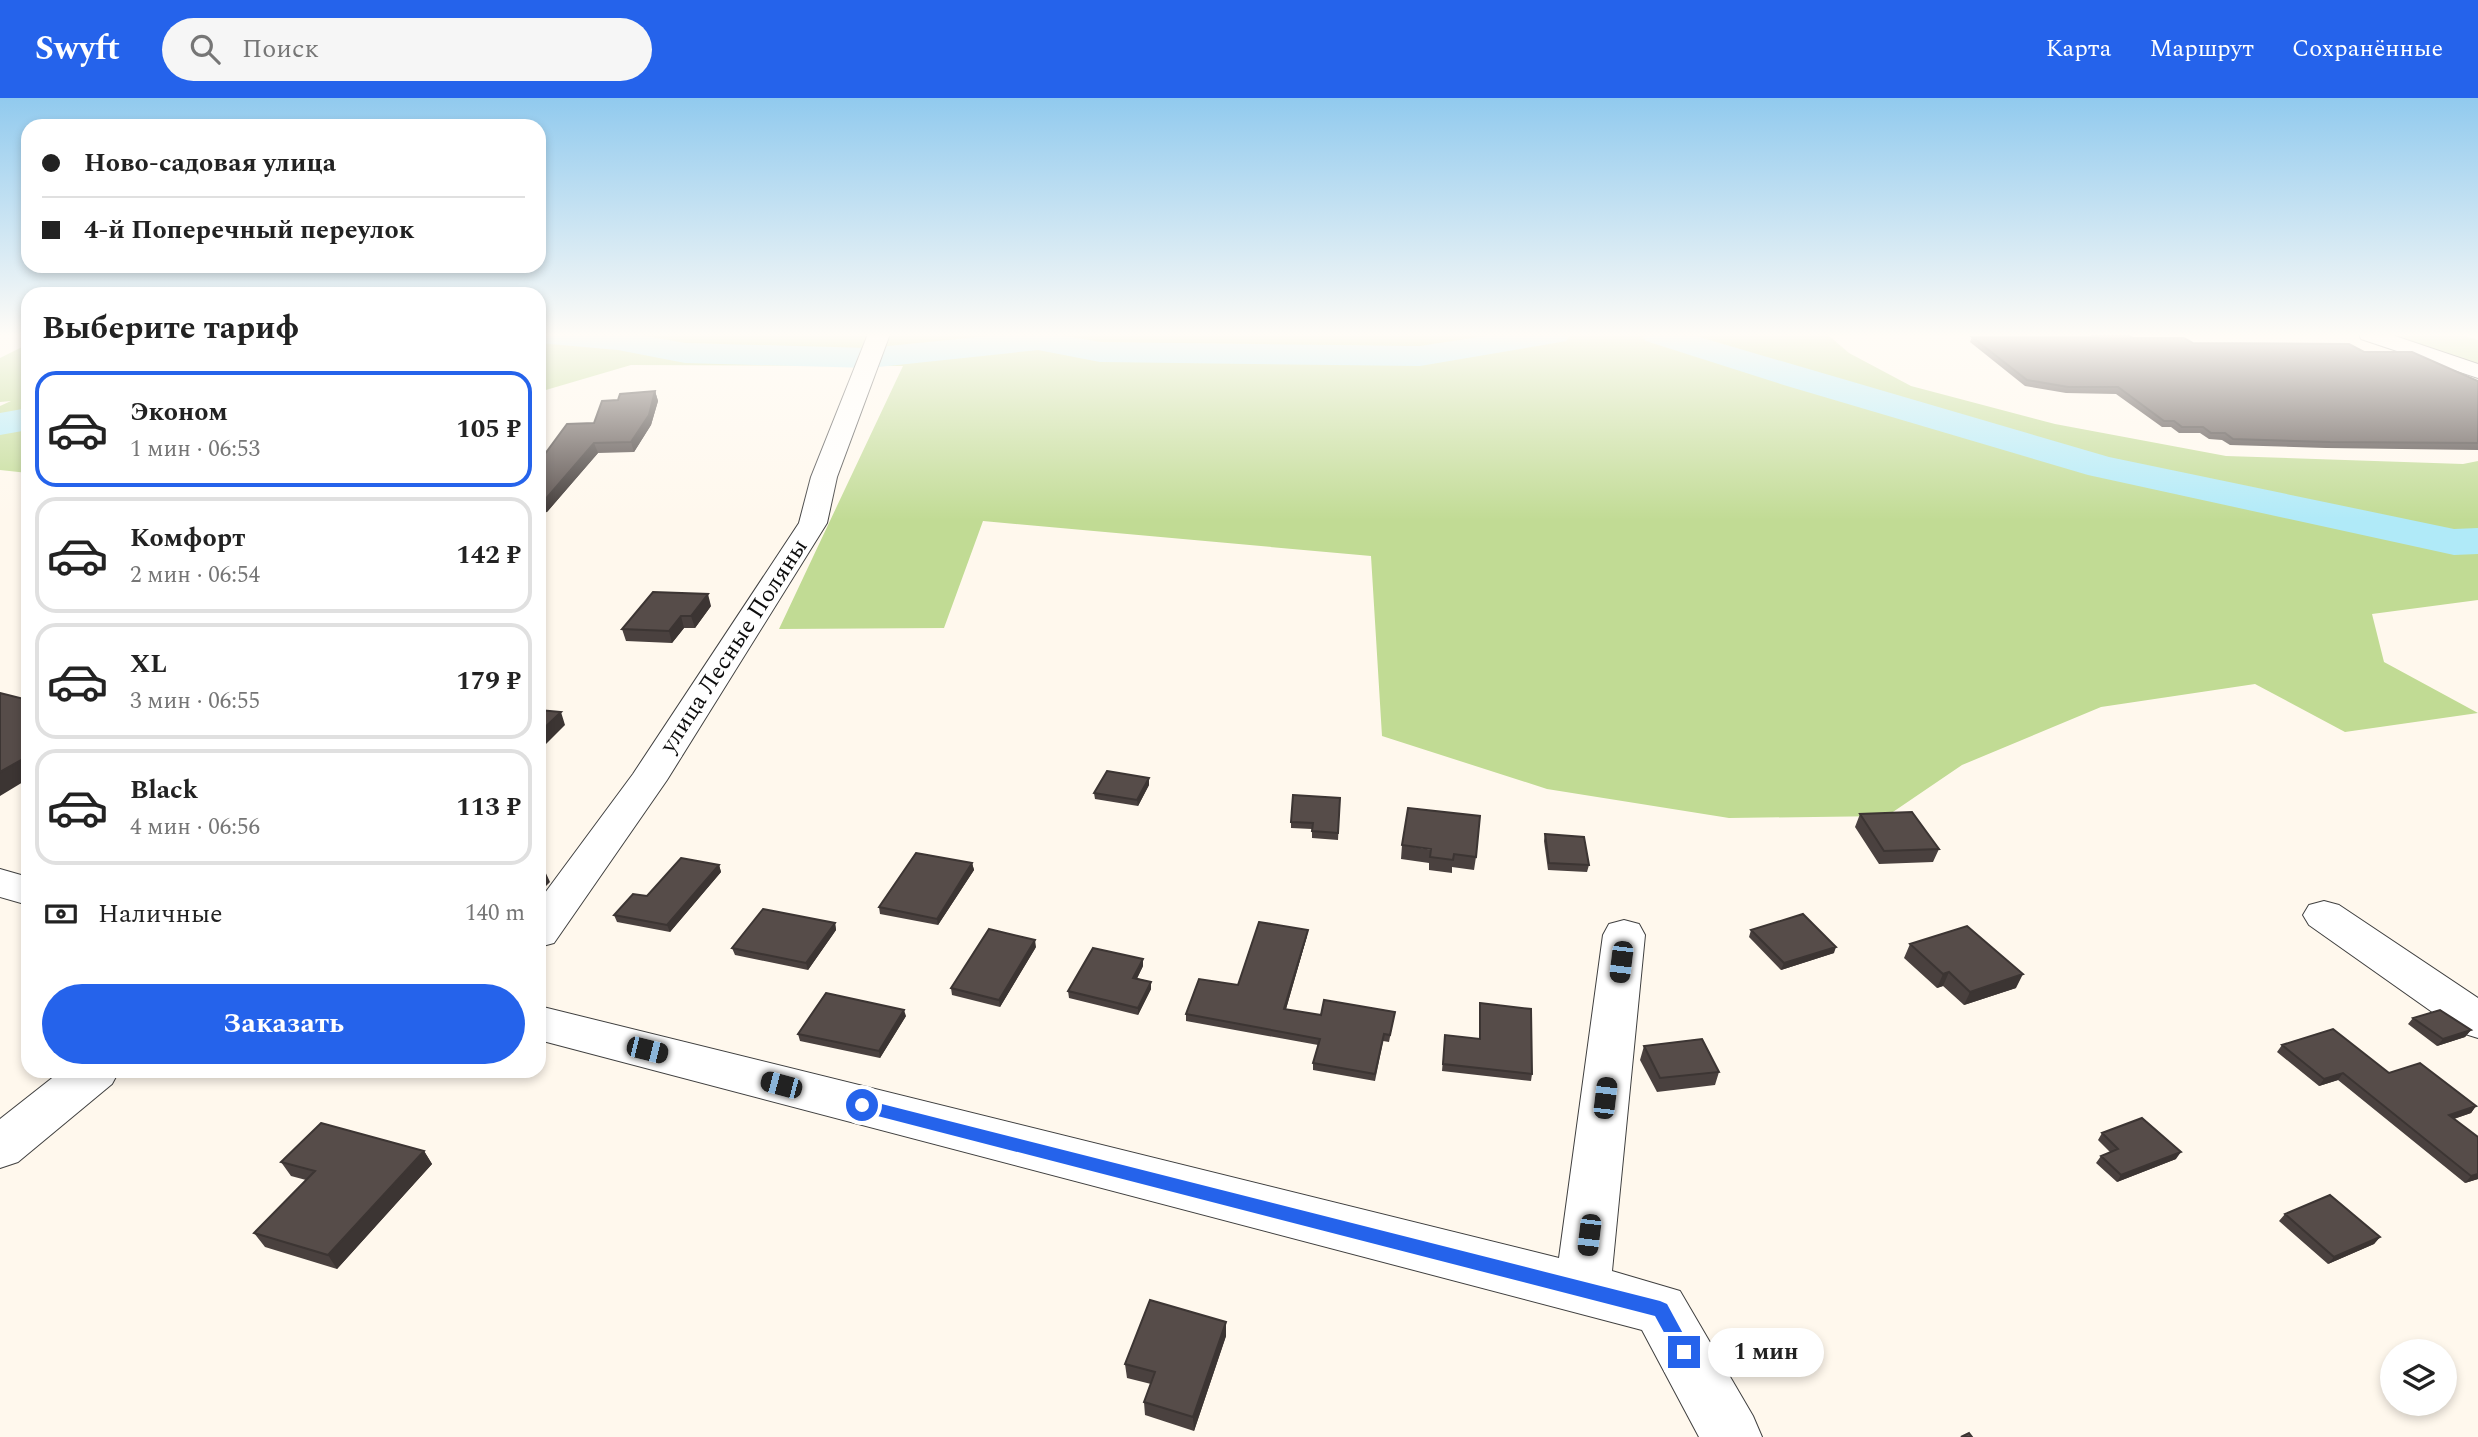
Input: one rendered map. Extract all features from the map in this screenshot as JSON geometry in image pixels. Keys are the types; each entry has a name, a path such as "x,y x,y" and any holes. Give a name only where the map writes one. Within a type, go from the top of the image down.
{"street":[{"name":"улица Лесные Поляны","path":"546,922 648,780 813,523 824,477 854,396"},
{"path":"0,883 21,889"},
{"path":"2324,915 2478,1021"},
{"path":"1583,1290 1624,935"},
{"path":"546,1025 1660,1309 1732,1437"},
{"path":"0,1147 86,1078"}],"green space":[{"path":"0,396 21,396 21,472 0,470 0,406 11,401 0,402"},
{"path":"889,396 1951,396 2055,424 2226,456 2463,464 2478,461 2478,600 2372,614 2384,662 2478,713 2345,732 2255,684 2101,707 1962,765 1887,816 1729,818 1547,789 1382,736 1371,556 983,521 944,628 779,629"}],"building":[{"path":"619,396 654,396 649,415 631,442 594,443 546,499 546,452 567,424 594,423 602,401 618,400"},
{"path":"2131,396 2478,396 2478,443 2233,439 2225,433 2211,433 2203,427 2182,427 2174,421 2164,421"},
{"path":"653,592 708,594 691,616 681,616 669,631 622,629"},
{"path":"0,693 21,698 21,760 0,772"},
{"path":"546,711 561,712 546,726"},
{"path":"1107,771 1149,778 1137,800 1094,793"},
{"path":"1293,795 1340,798 1338,833 1312,831 1313,823 1291,822"},
{"path":"1408,808 1480,816 1476,857 1454,854 1453,860 1430,857 1431,849 1402,845"},
{"path":"1912,812 1939,849 1884,851 1860,814"},
{"path":"1545,834 1584,837 1589,865 1549,863"},
{"path":"916,853 972,863 937,919 879,907"},
{"path":"681,858 719,865 667,925 614,915 633,894 647,896"},
{"path":"763,909 835,923 806,963 732,948"},
{"path":"1803,914 1836,947 1784,963 1751,930"},
{"path":"1259,922 1308,930 1284,1009 1321,1015 1324,1000 1395,1012 1390,1035 1384,1034 1375,1074 1313,1063 1320,1039 1186,1014 1199,979 1238,985"},
{"path":"1967,926 2023,974 1970,992 1949,972 1943,974 1910,944"},
{"path":"989,929 1035,940 999,1000 951,988"},
{"path":"1093,948 1143,959 1133,978 1151,982 1138,1008 1068,991"},
{"path":"826,993 904,1010 879,1051 798,1034"},
{"path":"1480,1003 1531,1009 1532,1074 1443,1064 1445,1035 1480,1039"},
{"path":"2440,1010 2471,1030 2443,1039 2413,1018"},
{"path":"2333,1029 2389,1073 2420,1063 2476,1106 2449,1115 2478,1137 2478,1174 2471,1176 2343,1073 2324,1079 2282,1045"},
{"path":"1702,1039 1719,1072 1660,1078 1644,1046"},
{"path":"2142,1118 2181,1152 2121,1175 2101,1156 2118,1149 2102,1133"},
{"path":"321,1123 424,1151 328,1255 254,1233 315,1171 281,1162"},
{"path":"2330,1195 2380,1237 2334,1257 2285,1214"},
{"path":"1150,1300 1226,1322 1193,1417 1144,1402 1155,1372 1125,1364"}],"waterway":[{"path":"1859,396 2102,467 2454,542 2478,541"},
{"path":"0,424 21,420"}],"route":[{"path":"862,1105 1660,1309 1684,1352"}]}
